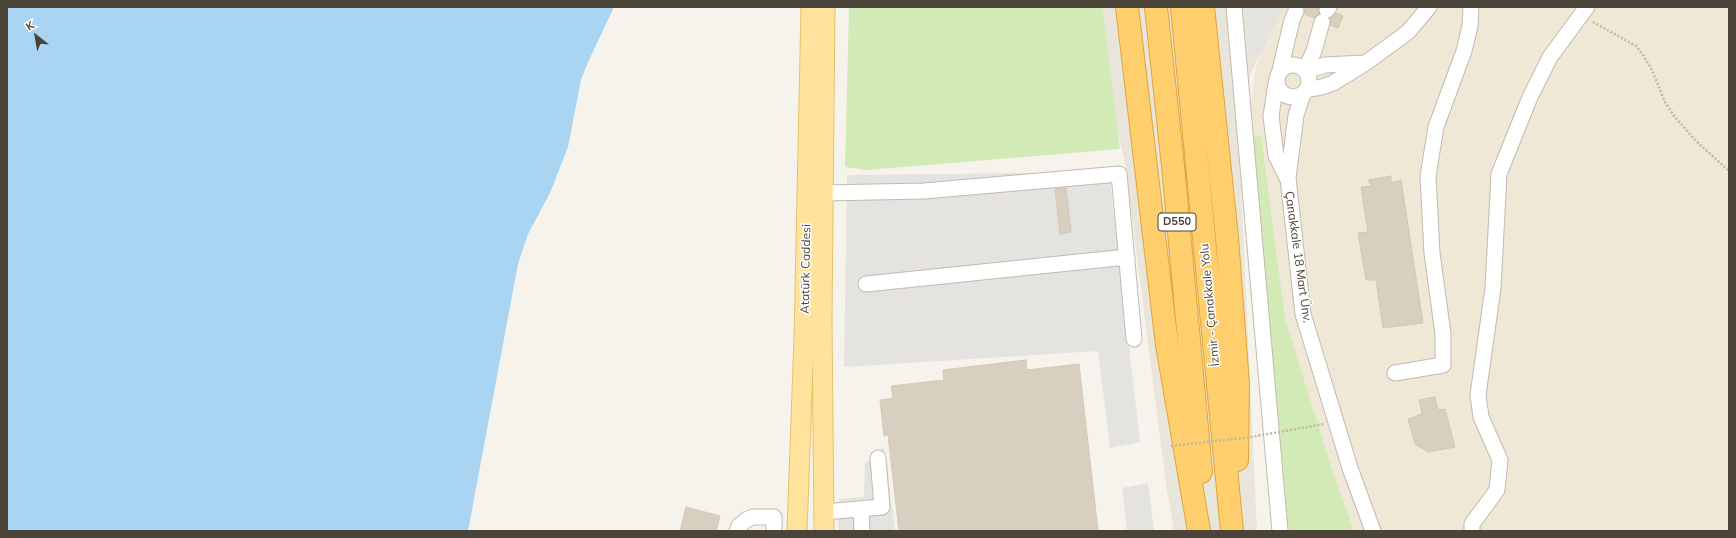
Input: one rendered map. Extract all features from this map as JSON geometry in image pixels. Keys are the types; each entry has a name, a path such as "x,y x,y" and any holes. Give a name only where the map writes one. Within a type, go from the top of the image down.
{"highway":[{"path":"1127,7 1167,345 1199,531"},
{"name":"İzmir - Çanakkale Yolu","path":"1156,7 1199,437 1205,531"},
{"name":"İzmir - Çanakkale Yolu","path":"1182,7 1232,531"},
{"path":"1204,7 1227,238 1238,385 1237,531"}],"main road":[{"name":"Atatürk Caddesi","path":"811,7 816,193 822,319 824,531"},
{"name":"Atatürk Caddesi","path":"797,531 825,7"}],"street":[{"path":"1234,7 1280,531"},
{"path":"1367,62 1325,64 1306,71 1295,65 1285,67 1278,77 1282,93 1286,96 1292,97 1333,83 1367,62 1408,32 1429,7"},
{"path":"1395,373 1444,365 1443,334 1432,253 1428,176 1436,127 1464,51 1470,26 1471,7"},
{"path":"1288,178 1276,156 1271,116 1278,77 1292,20 1296,11"},
{"path":"1472,531 1472,524 1497,490 1500,460 1481,417 1478,395 1493,288 1499,174 1530,97 1550,57 1584,11"},
{"path":"1305,92 1309,80 1306,71 1326,13"},
{"name":"Çanakkale 18 Mart Ünv.","path":"1305,92 1296,115 1288,178 1303,314 1350,468 1373,531"},
{"path":"816,193 924,191 1119,174 1134,339"},
{"path":"866,284 1126,257"},
{"path":"824,512 882,507 878,458"},
{"path":"861,509 862,531"},
{"path":"737,531 742,523 753,517 774,517 774,531"}],"path":[{"path":"1584,11 1636,46 1646,60 1674,116 1696,142 1729,172"},
{"path":"1171,446 1251,437 1324,424"}],"shaded area":[{"path":"1089,7 1285,7 1235,103 1241,187 1257,531 1174,531 1166,484 1125,163"},
{"path":"1244,7 1283,7 1261,55 1251,57 1247,40"},
{"path":"1284,7 1729,7 1729,531 1272,531 1249,122 1256,66"},
{"path":"1109,172 1140,442 1110,448 1098,351 844,367 847,175"},
{"path":"884,446 895,531 838,531 839,499 864,497 865,463"},
{"path":"1148,483 1154,531 1127,531 1122,488"}],"green space":[{"path":"849,7 1102,7 1120,149 867,170 845,167"},
{"path":"1250,135 1261,136 1285,319 1333,473 1354,531 1288,531 1262,313"}],"water":[{"path":"7,7 614,7 581,80 568,147 550,193 528,234 518,264 468,531 7,531"}],"building":[{"path":"1304,7 1319,7 1319,14 1314,18 1304,14"},
{"path":"1336,13 1343,16 1338,28 1330,25 1330,18"},
{"path":"1391,176 1391,183 1401,180 1423,323 1383,328 1376,280 1366,280 1358,233 1368,232 1361,187 1372,186 1368,180"},
{"path":"1066,188 1071,232 1060,234 1055,189"},
{"path":"1026,360 1027,370 1079,364 1098,531 899,531 888,435 884,436 880,400 893,398 891,386 944,380 943,370"},
{"path":"1435,397 1438,410 1445,409 1455,447 1428,452 1415,444 1408,419 1422,414 1419,400"},
{"path":"686,507 720,516 716,531 680,531"}]}
